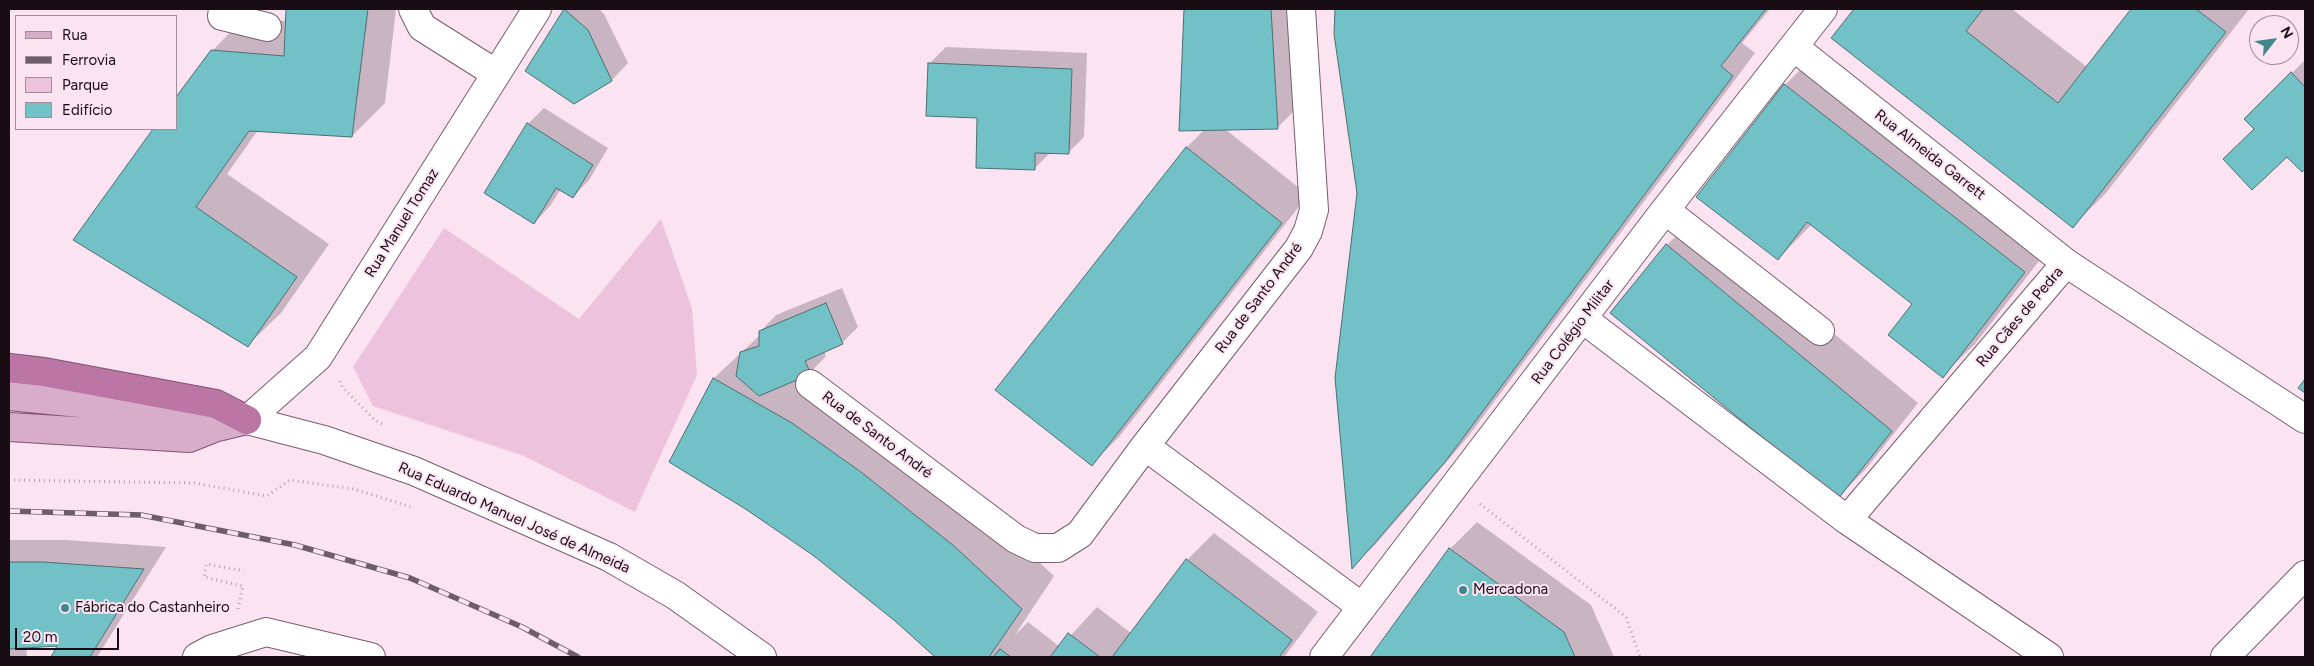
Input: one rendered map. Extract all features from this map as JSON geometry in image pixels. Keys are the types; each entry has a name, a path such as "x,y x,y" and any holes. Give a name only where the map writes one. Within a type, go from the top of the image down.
{"highway":[{"path":"9,368 44,372 216,404 247,420"}],"main road":[{"path":"9,396 247,420"},
{"path":"9,426 189,438 214,428 247,420"}],"street":[{"path":"222,9 222,16 267,27"},
{"path":"413,9 422,27 495,73"},
{"name":"Rua Manuel Tomaz","path":"247,420 318,357 537,9"},
{"name":"Rua de Santo André","path":"810,384 1016,539 1035,548 1058,548 1080,534 1145,446 1299,248 1308,231 1314,210 1301,9"},
{"name":"Rua Colégio Militar","path":"1324,657 1582,319 1823,9"},
{"name":"Rua Almeida Garrett","path":"1794,47 2066,263"},
{"path":"1666,210 1820,331"},
{"name":"Rua Cães de Pedra","path":"1847,520 2066,263 2305,419"},
{"path":"1582,319 1847,520 2049,657"},
{"name":"Rua Eduardo Manuel José de Almeida","path":"247,420 324,440 414,471 608,557 675,595 762,657"},
{"path":"1145,446 1362,607"},
{"path":"2225,657 2305,575"},
{"path":"197,657 266,632 371,657"}],"path":[{"path":"342,387 375,420 389,428"},
{"path":"9,480 194,483 267,496 290,480"},
{"path":"1456,486 1626,617 1640,657"},
{"path":"229,644 243,586 204,577 206,564 244,571"}],"green space":[{"path":"661,219 692,308 697,375 635,512 524,456 373,406 353,367 444,228 579,319"}],"building":[{"path":"286,9 368,9 352,137 249,131 196,207 297,277 248,347 73,240 152,130 178,130 178,94 211,50 284,56"},
{"path":"564,9 588,30 612,81 574,104 525,71"},
{"path":"1184,9 1271,9 1278,129 1179,131"},
{"path":"1335,9 1766,9 1721,66 1733,76 1445,462 1352,569 1335,378 1357,193 1334,34"},
{"path":"1854,9 1983,9 1966,31 2058,103 2131,9 2196,9 2226,32 2073,228 1831,38"},
{"path":"928,63 1072,69 1069,154 1035,153 1035,170 976,168 977,118 926,116"},
{"path":"2291,72 2305,87 2305,169 2302,172 2287,157 2252,190 2223,159 2254,129 2244,119"},
{"path":"1784,84 2025,272 1943,378 1888,335 1912,304 1807,222 1778,260 1696,197"},
{"path":"527,123 593,165 573,198 556,188 534,224 484,193"},
{"path":"1186,147 1282,223 1092,466 995,390"},
{"path":"1666,244 1892,431 1838,499 1610,313"},
{"path":"826,303 843,344 805,361 811,374 759,396 736,376 740,352 759,346 759,331"},
{"path":"713,378 792,423 861,472 954,546 1022,609 989,657 935,657 895,621 814,556 747,510 669,462"},
{"path":"2305,379 2305,393 2298,388"},
{"name":"Mercadona","path":"1449,548 1564,632 1575,657 1370,657"},
{"path":"1186,559 1292,640 1279,657 1112,657"},
{"name":"Fábrica do Castanheiro","path":"9,562 43,562 144,569 90,657 51,657 57,646 9,649"},
{"path":"1068,633 1100,657 1050,657"},
{"path":"1000,649 1011,657 993,657"}],"railway":[{"path":"9,511 141,515 295,545 410,578 522,627 578,657"}],"place":[{"name":"Mercadona","path":"1463,590"},
{"name":"Fábrica do Castanheiro","path":"65,608"}]}
